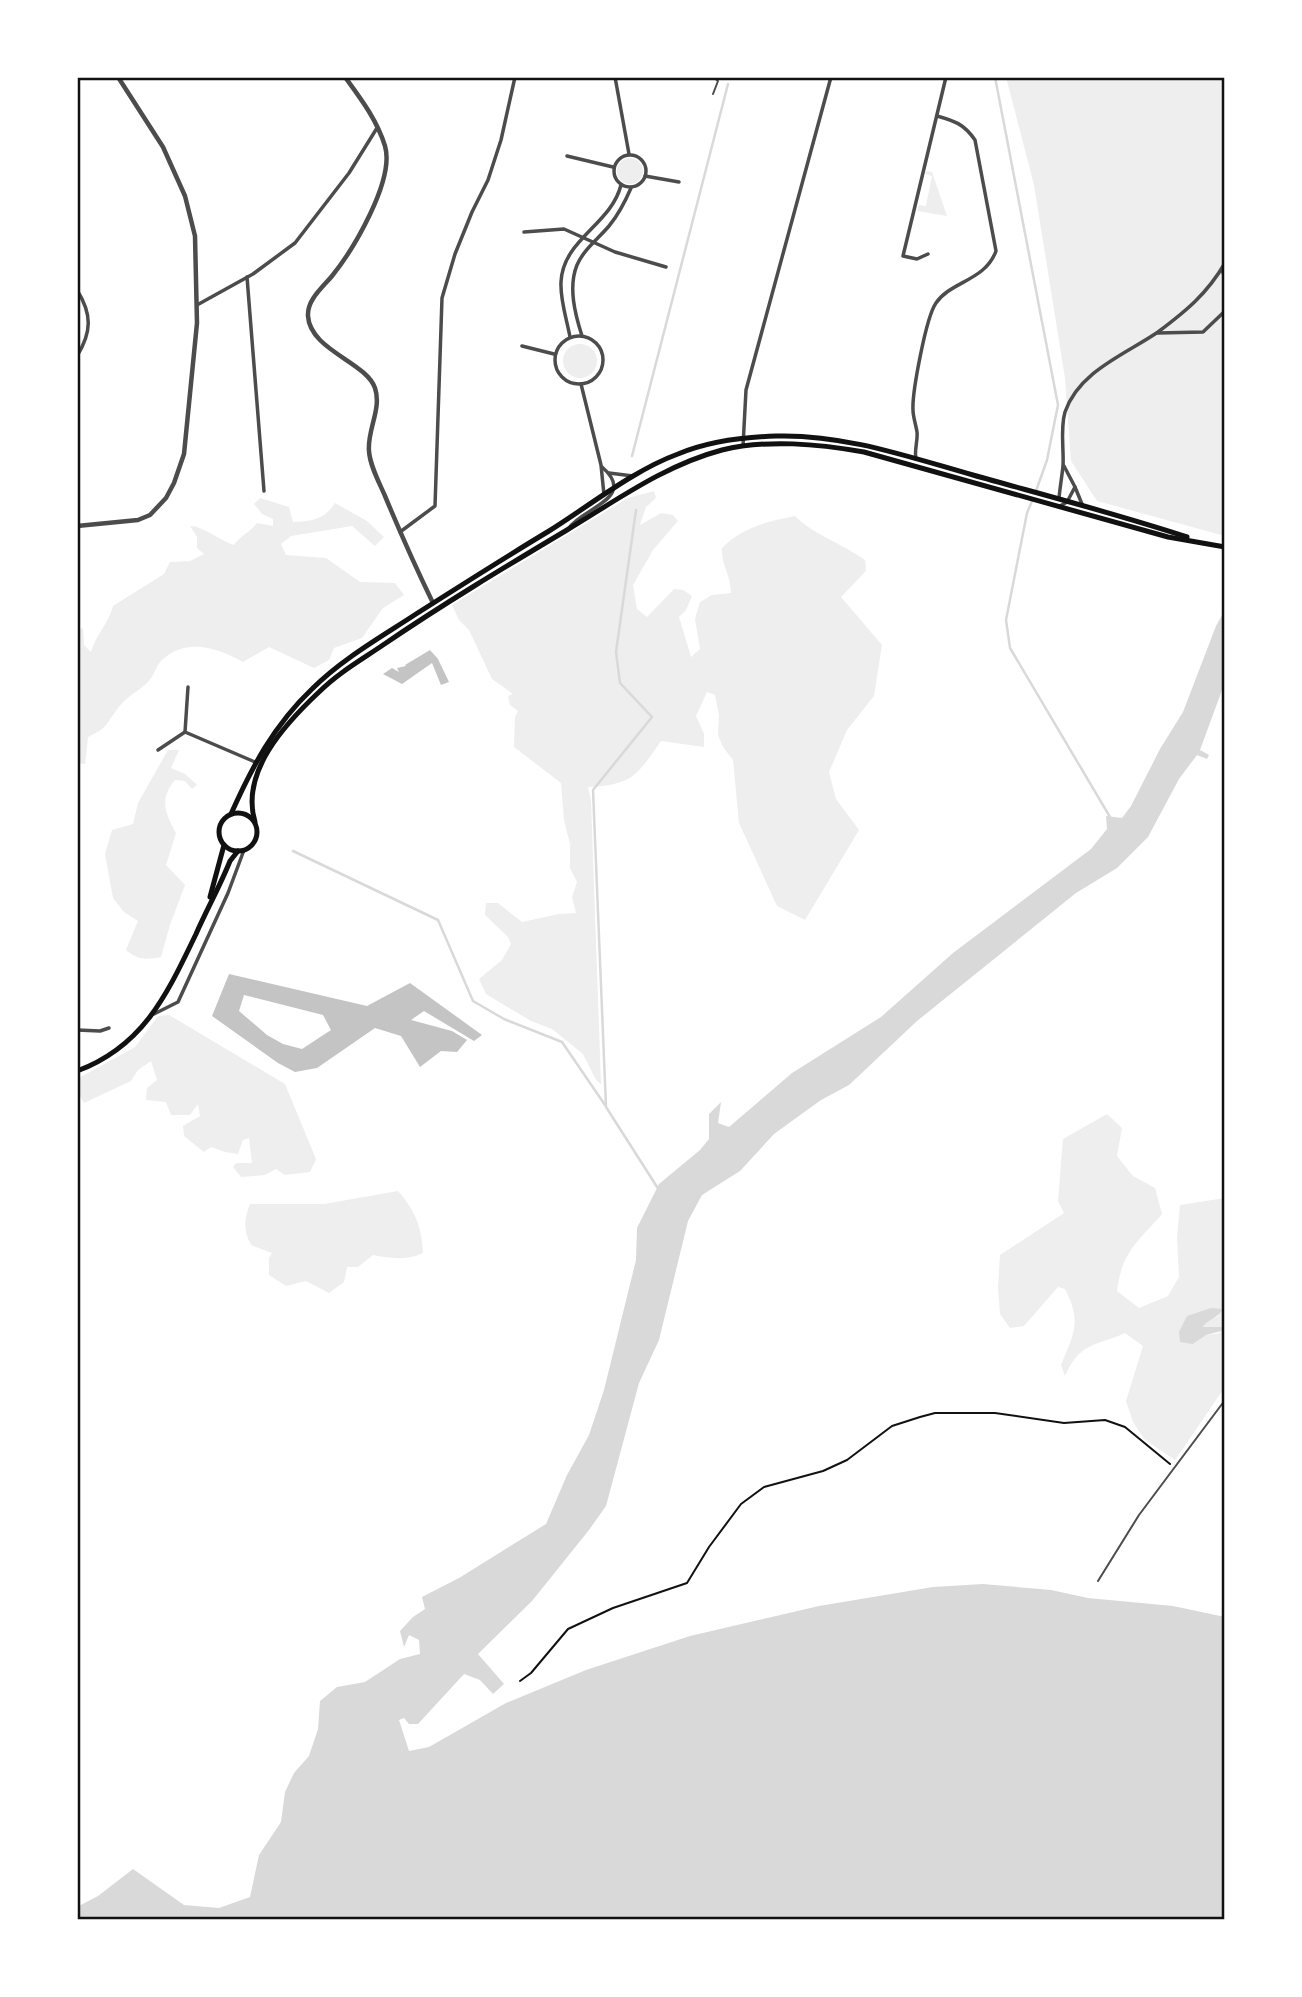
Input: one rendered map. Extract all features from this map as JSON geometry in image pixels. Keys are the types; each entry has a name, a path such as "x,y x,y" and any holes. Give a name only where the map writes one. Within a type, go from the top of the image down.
{"main road":[{"path":"77,1071 117,1050 140,1030 172,984 230,861 249,848 256,839 257,828 250,800 253,781 274,744 319,691 434,606 613,490 677,454 703,445 742,438 813,437 877,448 1225,547"},
{"path":"191,943 210,897 224,845 219,828 231,814 255,762 282,722 313,687 368,645 568,530 653,477 721,450 743,446 818,444 898,461 1168,537 1200,541"},
{"path":"231,814 247,815 255,822"},
{"path":"224,845 241,851"}],"street":[{"path":"77,526 138,520 150,515 166,498 184,454 197,323 195,236 185,196 163,147 118,77"},
{"path":"345,77 370,113 386,147 386,164 380,192 350,251 308,306 308,320 320,339 374,386 375,416 369,452 375,474 434,606"},
{"path":"400,532 435,506 442,298 455,254 488,180 501,139 515,77"},
{"path":"615,77 629,155"},
{"path":"743,446 746,390 831,77"},
{"path":"928,254 917,259 903,256 946,77"},
{"path":"916,459 917,434 913,410 929,320 936,302 986,268 996,251 975,139 958,121 936,116"},
{"path":"196,306 295,243 349,173 377,128"},
{"path":"629,155 643,161 645,176 640,184 631,188 621,185 614,177 613,167 619,158 629,155"},
{"path":"567,156 613,167"},
{"path":"645,176 679,181"},
{"path":"570,337 561,282 565,260 580,238 612,207 621,185"},
{"path":"582,336 576,315 576,267 624,206 631,188"},
{"path":"524,232 564,229 614,252 666,267"},
{"path":"1058,507 1063,465 1063,424 1070,401 1102,366 1156,333 1186,310 1212,285 1225,263"},
{"path":"1222,269 1225,279"},
{"path":"247,276 264,491"},
{"path":"77,290 89,312 90,324 77,356"},
{"path":"1156,333 1203,332 1225,311"},
{"path":"582,336 596,343 603,359 600,372 581,384 566,380 560,375 556,369 555,354 563,341 582,336"},
{"path":"522,346 555,354"},
{"path":"581,384 601,466 604,496"},
{"path":"1063,465 1083,506"},
{"path":"568,530 573,521 609,499 614,483 609,473 601,466"},
{"path":"609,473 635,477"},
{"path":"1058,507 1067,502 1075,487"},
{"path":"185,732 188,687"},
{"path":"185,732 255,762"},
{"path":"158,750 185,732"},
{"path":"152,1015 178,1002 228,893 241,851"},
{"path":"77,1030 100,1031 109,1028"}],"lane":[{"path":"713,77 718,81 713,94"},
{"path":"1098,1581 1139,1515 1225,1400"}],"path":[{"path":"520,1681 531,1674 568,1629 613,1608 687,1583 709,1547 741,1504 764,1487 823,1471 847,1460 892,1426 935,1413 995,1413 1064,1423 1105,1420 1125,1427 1173,1467"}],"shaded area":[{"path":"1006,77 1225,77 1225,536 1097,501 1071,461 1065,378 1034,185"},
{"path":"630,158 639,162 643,171 639,180 630,184 621,180 617,171 621,162"},
{"path":"926,171 932,172 947,216 917,211 919,205 926,206 932,176 925,174"},
{"path":"580,344 592,349 597,361 592,373 580,378 568,373 563,361 568,349"},
{"path":"654,491 656,498 646,507 640,525 661,513 673,515 678,521 653,550 633,585 637,609 647,617 674,589 683,590 692,596 686,610 679,617 691,657 700,649 695,619 700,602 712,595 731,593 722,548 755,526 795,516 811,529 865,560 866,571 841,597 882,645 874,696 847,730 829,772 836,799 859,830 805,920 777,906 739,823 733,760 718,735 719,715 715,695 707,692 696,716 704,734 704,747 661,741 639,770 625,781 588,787 591,800 601,1084 596,1080 583,1054 552,1029 531,1021 486,994 479,979 502,960 511,944 508,937 485,915 486,903 498,903 522,922 576,913 572,897 577,882 570,868 570,844 564,820 561,783 514,747 515,717 518,711 510,705 508,696 513,694 492,679 469,630 459,620 452,605 628,498"},
{"path":"260,498 289,507 293,522 317,519 335,503 367,521 384,537 375,546 352,526 291,536 281,544 286,555 326,558 360,582 395,583 404,595 383,608 362,638 334,648 329,660 314,668 269,647 243,662 202,647 171,653 162,660 147,683 121,704 103,728 88,737 85,764 77,763 77,630 83,628 84,645 91,652 113,606 164,574 170,562 190,561 204,554 197,548 197,537 190,526 200,528 234,545 257,523 273,526 273,519 262,514 254,504"},
{"path":"1225,610 1225,682 1200,750 1209,755 1207,759 1197,755 1179,779 1148,837 1117,868 1076,893 917,1021 849,1085 821,1100 774,1134 740,1171 702,1195 688,1221 659,1340 639,1383 606,1506 532,1601 478,1654 504,1684 493,1694 480,1680 464,1674 418,1724 409,1724 404,1718 399,1720 409,1751 429,1747 506,1703 586,1670 690,1636 819,1606 933,1587 983,1584 1051,1590 1088,1598 1173,1606 1225,1617 1225,1920 77,1920 77,1907 98,1896 133,1869 184,1905 219,1908 250,1897 259,1855 281,1822 285,1792 294,1773 309,1756 318,1729 320,1701 337,1687 365,1682 400,1659 420,1654 419,1640 409,1635 404,1647 400,1631 425,1609 422,1597 459,1578 546,1524 567,1475 589,1435 604,1390 636,1260 637,1228 659,1184 700,1150 709,1139 709,1114 721,1102 718,1123 729,1127 792,1073 881,1017 953,953 1091,849 1107,829 1106,816 1122,818 1131,806 1160,749 1183,712 1216,626"},
{"path":"168,750 179,750 171,768 185,774 197,785 192,789 185,781 175,780 165,800 169,819 176,833 166,865 185,885 161,957 151,959 134,956 126,950 138,921 124,912 113,898 105,854 112,830 133,824 138,803"},
{"path":"169,1015 285,1084 316,1159 310,1172 285,1175 276,1169 265,1175 241,1177 233,1167 236,1163 252,1163 249,1138 243,1140 238,1154 211,1147 204,1152 184,1136 183,1126 200,1116 198,1104 190,1115 171,1115 166,1102 146,1100 147,1088 157,1080 151,1061 138,1070 131,1081 84,1103 77,1091 77,1079 135,1047 158,1016"},
{"path":"1107,1114 1122,1128 1117,1156 1133,1176 1155,1188 1162,1214 1127,1256 1117,1291 1139,1308 1168,1296 1179,1277 1177,1237 1180,1205 1225,1198 1225,1387 1175,1460 1144,1439 1133,1422 1126,1401 1143,1346 1125,1333 1096,1344 1076,1357 1065,1376 1061,1365 1075,1319 1065,1289 1058,1287 1024,1326 1010,1328 1000,1314 1000,1255 1064,1213 1058,1201 1063,1139","holes":["1220,1315 1207,1321 1203,1328 1221,1327 1220,1333 1206,1335 1193,1344 1184,1323 1187,1316"]},
{"path":"398,1191 416,1220 423,1253 405,1258 373,1255 358,1267 347,1267 344,1282 329,1293 306,1281 286,1286 269,1275 269,1258 272,1253 251,1245 247,1234 246,1220 250,1204 324,1204"},
{"path":"1211,1308 1223,1309 1203,1327 1222,1327 1225,1330 1206,1335 1193,1344 1180,1342 1179,1332 1187,1316"}],"building":[{"path":"430,650 438,659 449,682 441,685 432,663 402,684 383,674 392,668 399,672 397,668 406,666"},
{"path":"229,974 367,1006 410,983 482,1035 474,1041 424,1011 411,1020 452,1031 467,1040 457,1052 441,1051 420,1067 401,1036 375,1028 317,1068 295,1072 212,1016","holes":["244,995 323,1015 331,1030 302,1049 283,1044 267,1035 239,1011"]}],"waterway":[{"path":"995,77 1058,405 1047,460 1036,491"},
{"path":"632,456 728,84"},
{"path":"1032,501 1027,513 1006,620 1010,648 1110,817"},
{"path":"636,510 616,652 620,683 652,717 593,790 606,1107 659,1190"},
{"path":"293,851 438,920 473,1001 504,1019 562,1042 605,1105"}]}
